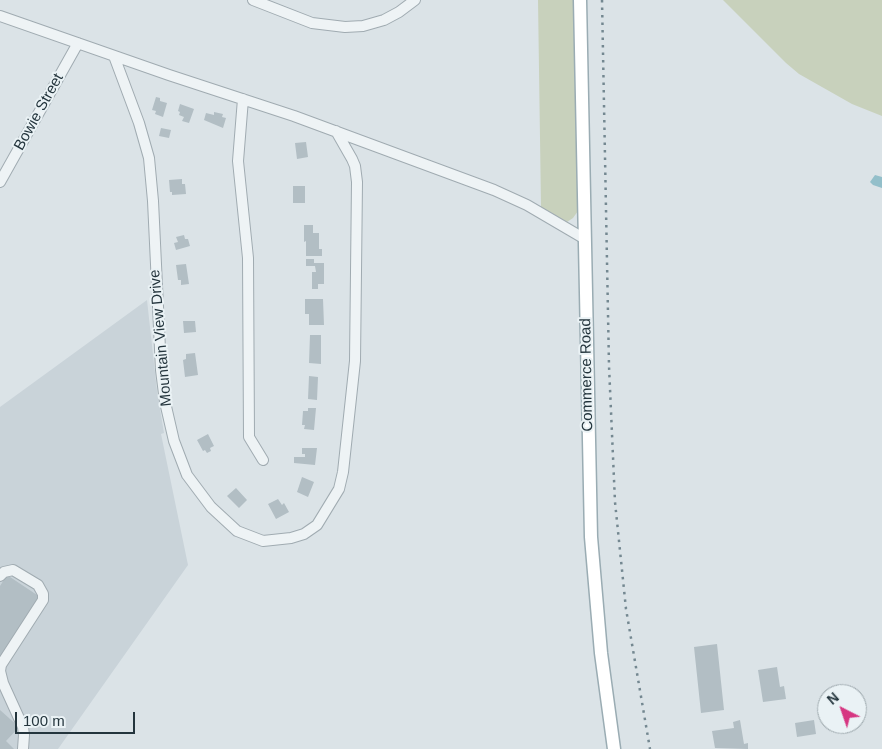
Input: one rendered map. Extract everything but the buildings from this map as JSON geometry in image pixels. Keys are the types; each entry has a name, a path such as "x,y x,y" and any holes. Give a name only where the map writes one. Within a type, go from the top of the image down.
{"main road":[{"name":"Commerce Road","path":"580,0 591,537 601,653 614,749"}],"street":[{"path":"253,0 312,23 345,27 363,26 381,21 399,12 415,0"},
{"path":"0,16 336,131 494,190 527,205 585,239"},
{"name":"Bowie Street","path":"0,182 78,43"},
{"name":"Mountain View Drive","path":"114,56 139,123 149,158 153,201 161,370 166,410 174,442 187,474 211,506 237,531 262,541 291,538 310,531 317,525 339,489 343,472 355,361 357,182 355,166 336,131"},
{"path":"243,99 238,162 248,258 249,437 263,460"},
{"path":"0,576 4,572 13,570 38,585 43,594 43,600 1,665 0,671 3,683 23,727 23,749"}],"shaded area":[{"path":"147,300 157,391 164,433 161,434 188,565 58,749 0,749 0,407"}],"green space":[{"path":"538,0 574,0 578,211 567,222 541,207"},
{"path":"723,0 882,0 882,116 852,104 799,74"}],"water":[{"path":"875,175 882,177 882,188 870,182"}],"railway":[{"path":"602,0 609,366 615,502 626,609 650,749"}]}
